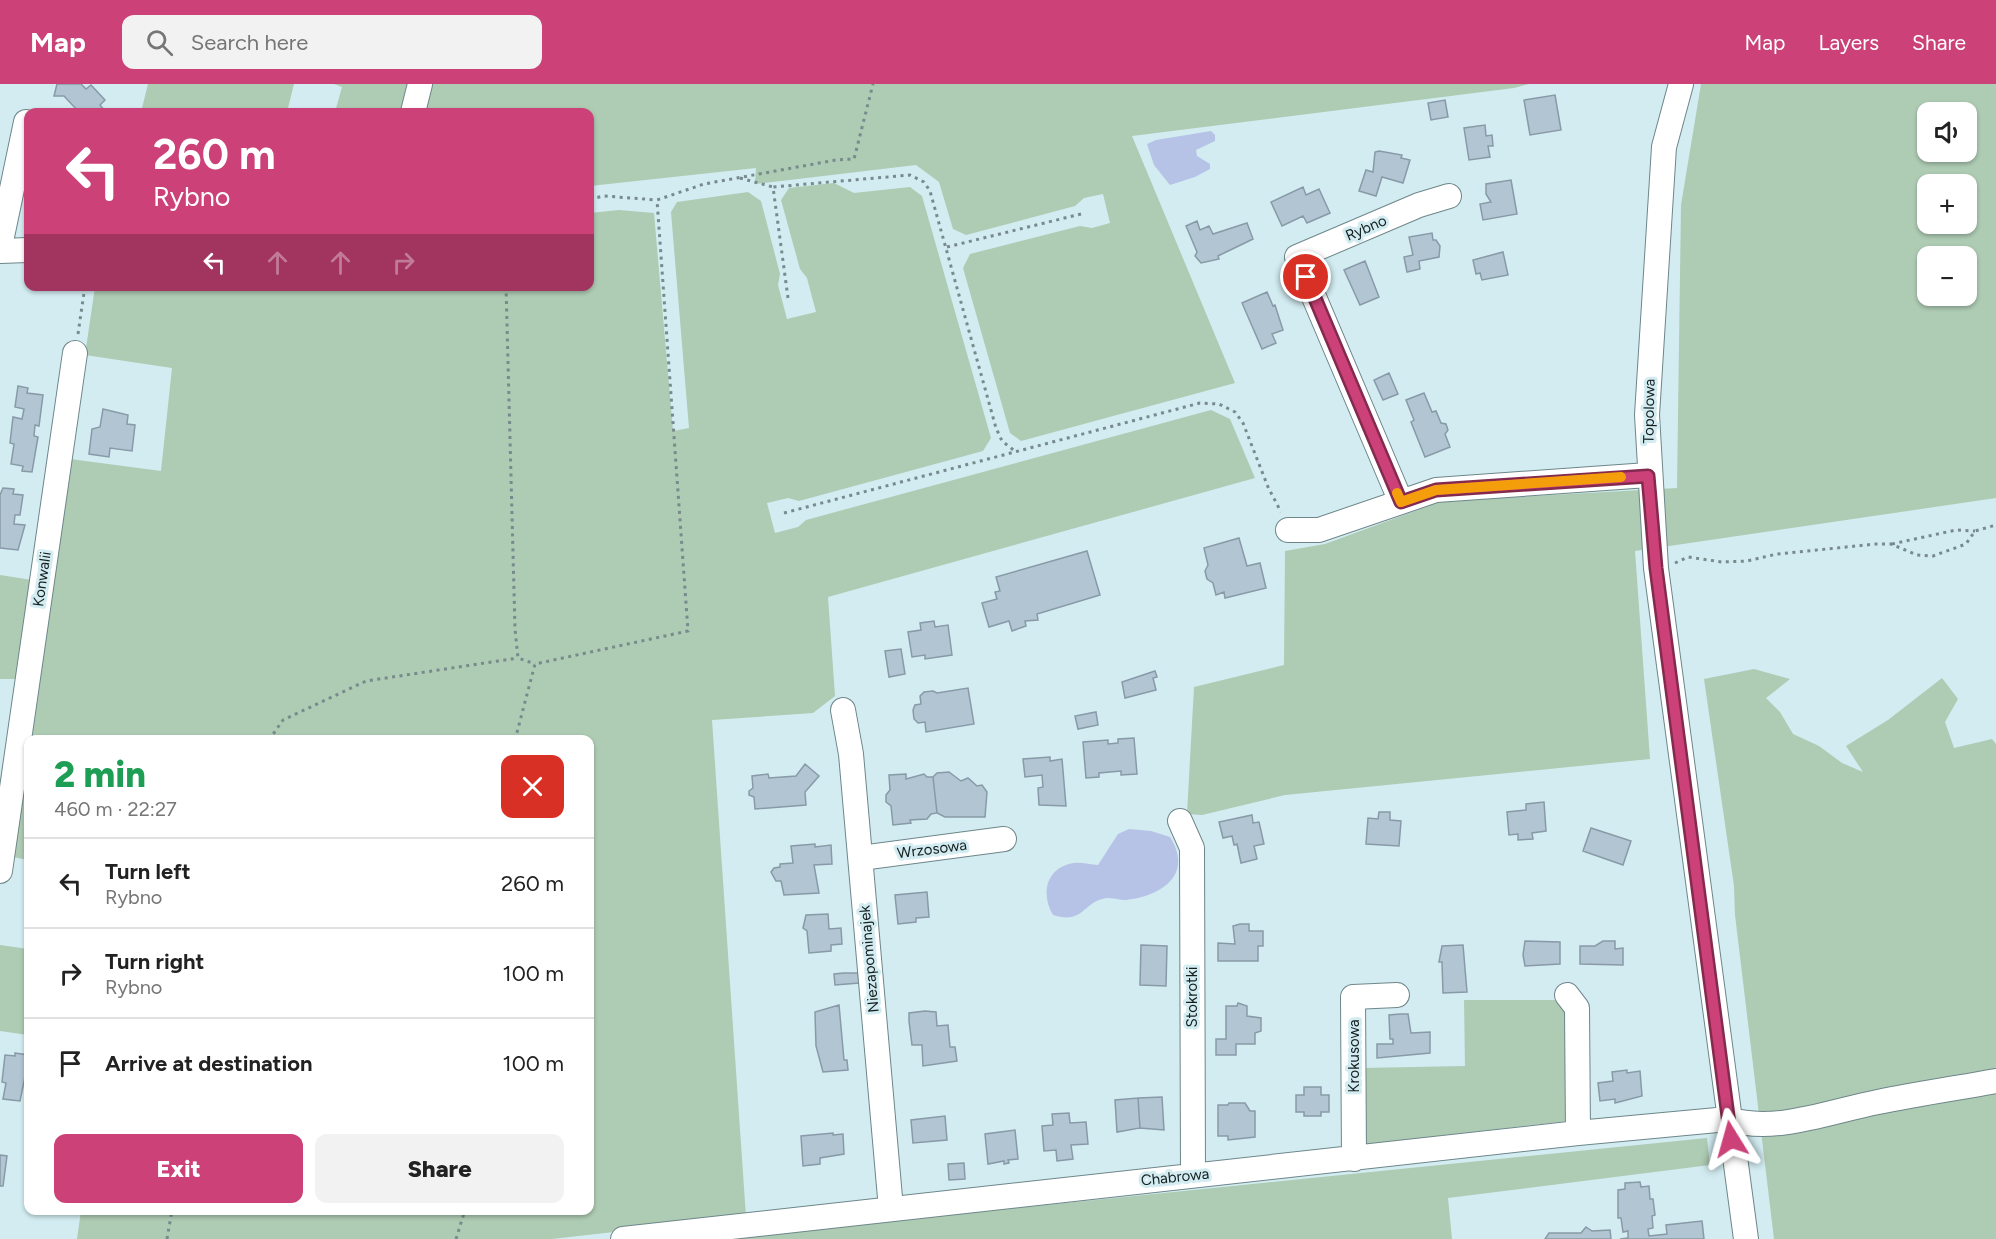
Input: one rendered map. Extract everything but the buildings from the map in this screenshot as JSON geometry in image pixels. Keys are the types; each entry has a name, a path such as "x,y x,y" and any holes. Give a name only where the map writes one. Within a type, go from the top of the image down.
{"street":[{"path":"413,108 420,84"},
{"name":"Topolowa","path":"1681,84 1664,147 1647,415 1648,476 1656,568 1728,1119 1746,1239"},
{"path":"24,132 0,249 24,250"},
{"name":"Rybno","path":"1401,502 1297,257 1419,205 1449,196"},
{"name":"Konwalii","path":"0,871 75,353"},
{"path":"1287,530 1319,530 1436,490 1648,476"},
{"name":"Niezapominajek","path":"843,710 851,754 891,1209"},
{"name":"Stokrotki","path":"1180,821 1192,848 1193,1175"},
{"name":"Wrzosowa","path":"861,858 1004,839"},
{"name":"Krokusowa","path":"1354,1158 1353,997 1397,995"},
{"path":"1567,995 1577,1008 1578,1133"},
{"name":"Chabrowa","path":"623,1239 1578,1133 1728,1119 1744,1124 1797,1120 1878,1102 1996,1081"}],"path":[{"path":"594,198 604,196 657,200 704,184 855,159 873,84"},
{"path":"738,178 773,187 910,175 924,182 930,191 996,428 1002,441 1016,452"},
{"path":"773,187 788,298"},
{"path":"272,735 283,720 366,681 518,658 535,664 688,631 657,200"},
{"path":"946,248 1085,213"},
{"path":"75,353 84,291"},
{"path":"506,291 518,658"},
{"path":"784,513 1200,403 1219,404 1235,412 1242,423 1287,530"},
{"path":"1656,568 1688,557 1722,562 1747,561 1777,554 1891,544 1956,530 1975,531 1996,525"},
{"path":"1891,544 1917,555 1933,556 1966,544 1975,531"},
{"path":"516,735 535,664"},
{"path":"167,1239 171,1215"},
{"path":"456,1239 463,1215"}],"green space":[{"path":"148,84 294,84 288,108 142,108"},
{"path":"334,84 412,84 406,108 336,108 342,87"},
{"path":"427,84 1529,84 1514,88 1132,136 1235,383 1021,441 1010,433 963,268 970,254 1080,226 1092,228 1110,223 1103,194 1084,198 1075,206 966,235 953,229 939,182 916,165 755,184 756,168 594,186 594,108 420,108"},
{"path":"1701,84 1996,84 1996,498 1635,551 1650,759 1285,795 1202,815 1187,814 1194,687 1284,665 1285,551 1325,544 1442,501 1677,488 1681,205"},
{"path":"834,183 854,193 910,187 922,196 991,438 983,451 799,501 788,498 767,503 775,533 798,527 806,520 1211,410 1230,419 1255,478 828,597 835,696 813,713 712,720 746,1217 552,1239 77,1239 80,1215 594,1215 594,735 30,735 70,459 161,471 172,368 85,355 94,291 594,291 594,213 619,210 654,213 673,431 689,428 671,212 677,202 748,192 761,201 780,274 778,285 787,319 816,312 807,278 800,269 781,200 789,188"},
{"path":"0,575 32,580 18,679 0,679"},
{"path":"1754,669 1790,679 1766,698 1780,712 1793,734 1819,746 1842,763 1863,772 1846,746 1888,720 1942,678 1958,699 1945,722 1954,748 1992,739 1996,744 1996,1239 1774,1239 1735,915 1734,886 1704,679"},
{"path":"24,775 24,859 13,857"},
{"path":"0,945 24,948 24,1034 0,1031"},
{"path":"1464,1000 1556,1000 1570,1014 1568,1121 1361,1145 1362,1068 1465,1066"},
{"path":"1707,1138 1710,1165 1448,1198 1452,1239 710,1239"}],"water":[{"path":"1211,131 1215,135 1215,141 1196,150 1197,156 1210,164 1210,169 1195,177 1170,185 1154,165 1147,144 1156,140"},
{"path":"1129,829 1151,831 1170,837 1178,862 1176,873 1170,881 1162,888 1139,898 1126,900 1107,898 1093,903 1071,917 1053,915 1047,900 1047,893 1050,878 1054,872 1072,863 1098,865 1118,834"}],"slow traffic":[{"path":"1397,493 1401,502 1436,490 1621,477"}],"route":[{"path":"1306,277 1401,502 1436,490 1648,476 1656,568 1731,1139"}]}
